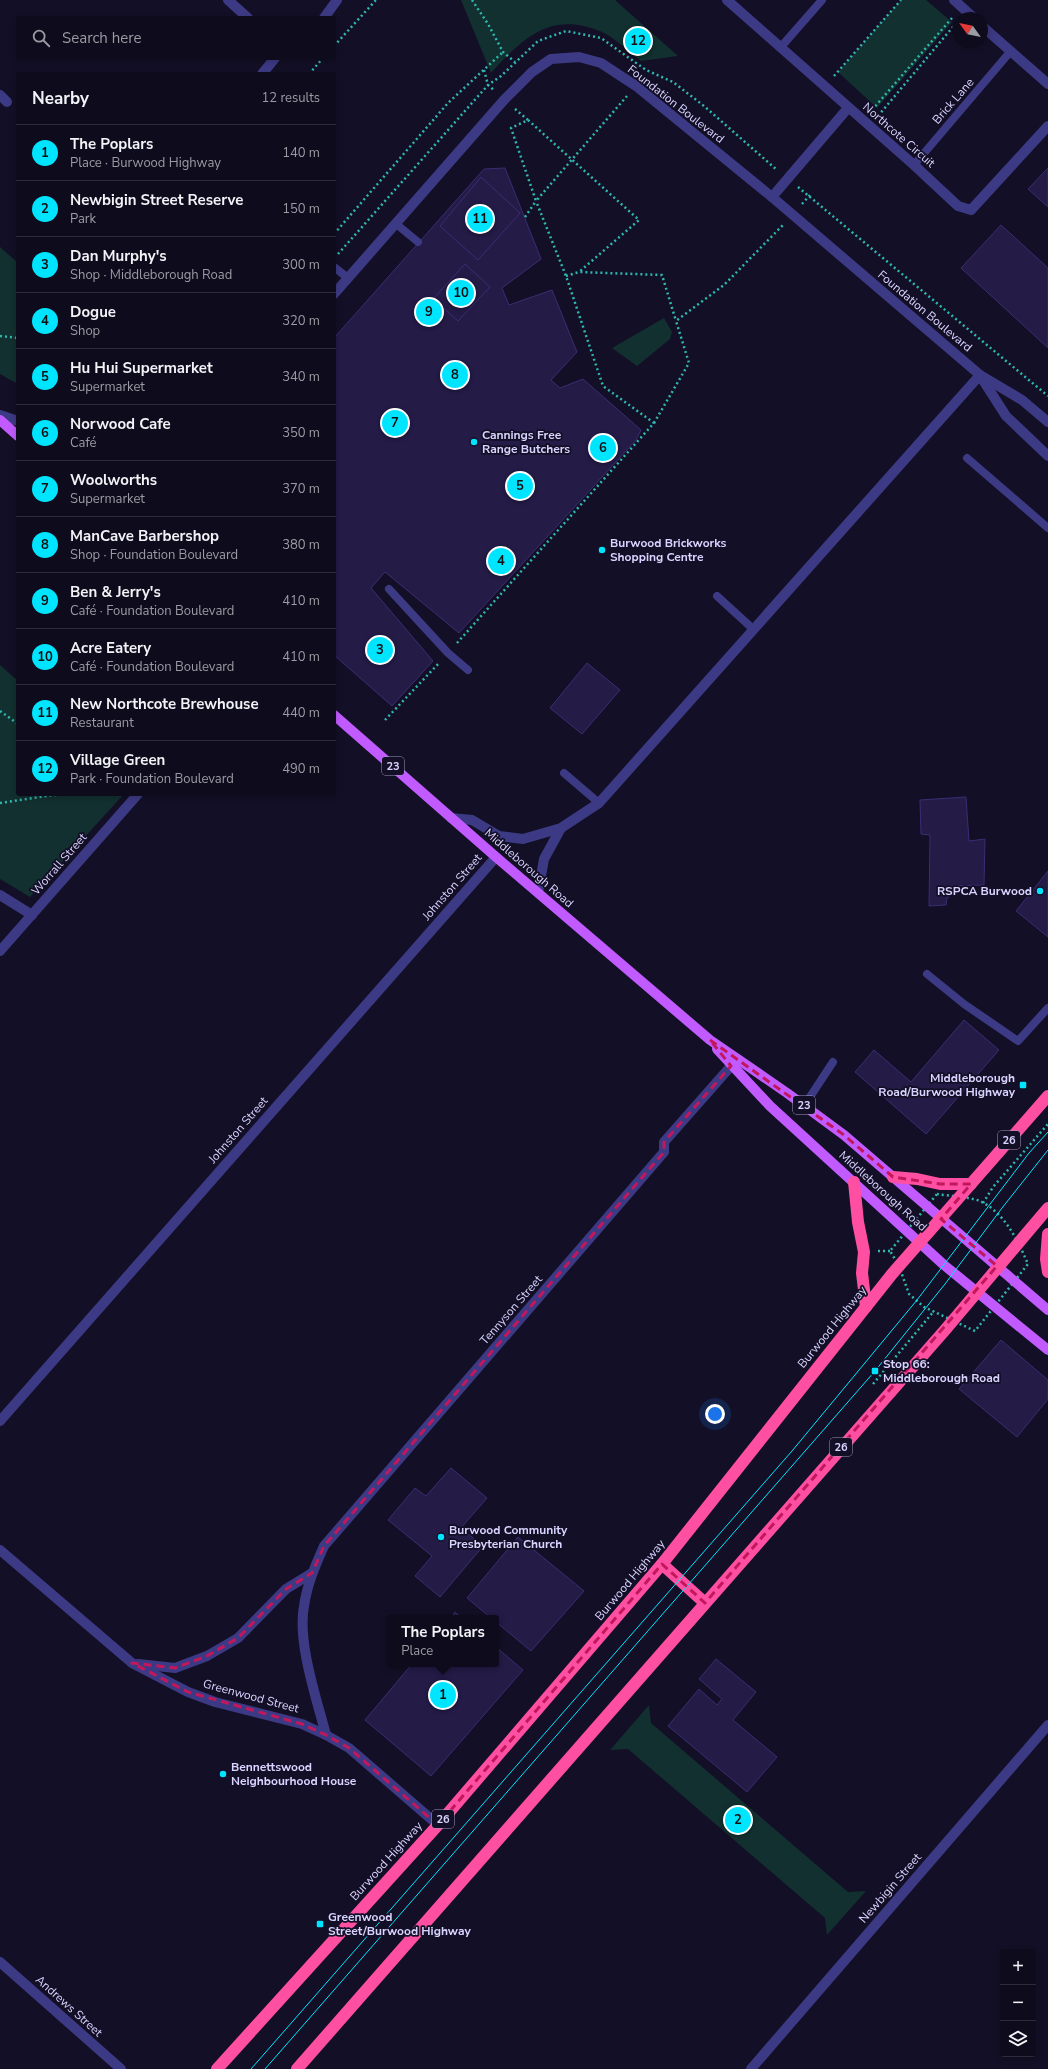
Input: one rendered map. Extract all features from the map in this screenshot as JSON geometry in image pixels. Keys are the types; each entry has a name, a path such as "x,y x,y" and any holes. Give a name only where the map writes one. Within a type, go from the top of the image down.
{"highway":[{"name":"Burwood Highway","path":"218,2069 438,1824 662,1564 866,1307 920,1242 1048,1096"},
{"path":"893,1177 917,1179 940,1184 971,1184"},
{"path":"854,1182 858,1222 864,1252 862,1273 866,1307"},
{"name":"26","path":"297,2069 945,1330 997,1266 1048,1208"},
{"path":"1048,1234 1046,1259 1048,1272"},
{"path":"662,1564 705,1604"}],"main road":[{"path":"0,420 16,434"},
{"name":"Middleborough Road","path":"336,717 496,857 710,1040 844,1135 1048,1310"},
{"name":"Middleborough Road","path":"710,1040 731,1066 770,1106 953,1273 977,1290 1048,1350"}],"street":[{"path":"228,0 246,16"},
{"path":"325,16 337,0"},
{"name":"Northcote Circuit","path":"727,0 865,124 914,165 958,206 971,210 1048,126"},
{"path":"954,0 967,12"},
{"path":"988,32 1048,84"},
{"name":"Foundation Boulevard","path":"336,292 504,100 532,72 551,59 579,56 601,63 636,86 772,198 980,376 1022,400 1048,422"},
{"path":"264,72 274,60"},
{"path":"772,198 848,108"},
{"path":"451,818 472,820 498,836 522,839 561,828 599,803 980,376"},
{"name":"Foundation Boulevard","path":"980,376 1006,416 1048,456"},
{"path":"0,414 16,420"},
{"name":"Worrall Street","path":"0,951 136,796"},
{"path":"538,893 544,859 561,828"},
{"name":"Johnston Street","path":"0,1421 496,857"},
{"path":"0,895 32,915"},
{"name":"Tennyson Street","path":"326,1735 304,1649 303,1608 312,1573 324,1546 664,1152 664,1142 731,1066"},
{"name":"Greenwood Street","path":"0,1550 132,1663 195,1695 221,1704 302,1724 326,1735 349,1748 438,1824"},
{"path":"132,1663 175,1668 207,1656 238,1638 286,1589 312,1573"},
{"name":"Newbigin Street","path":"751,2069 1048,1725"},
{"name":"Andrews Street","path":"0,1962 121,2069"}],"lane":[{"path":"780,48 822,0"},
{"name":"Brick Lane","path":"914,165 1010,52"},
{"path":"395,223 418,242"},
{"path":"336,269 348,278"},
{"path":"967,458 1048,528"},
{"path":"389,589 448,653 468,670"},
{"path":"717,596 753,629"},
{"path":"564,773 599,803"},
{"path":"928,974 964,1004 1018,1041 1048,1008"},
{"path":"804,1106 833,1062"}],"path":[{"path":"336,44 376,0"},
{"path":"472,0 488,24 503,52 515,62"},
{"path":"825,88 901,0"},
{"path":"865,124 952,17"},
{"path":"865,124 952,28"},
{"path":"336,257 488,85 538,40 566,30 601,38 646,70 673,82 704,106 787,179 810,195 1048,396"},
{"path":"336,232 448,103 503,52"},
{"path":"311,72 321,60"},
{"path":"525,217 536,201 572,158 636,86 646,70"},
{"path":"528,120 572,158 639,220 579,272"},
{"path":"516,142 536,201 566,276 603,386 654,424"},
{"path":"676,322 724,285 810,195"},
{"path":"385,720 448,653 654,424 689,363 662,275 579,272 566,276"},
{"path":"0,336 16,338"},
{"path":"573,507 577,511"},
{"path":"412,684 415,688"},
{"path":"0,711 16,723"},
{"path":"0,803 46,796"},
{"path":"983,1203 993,1187 1048,1124"},
{"path":"873,1384 934,1311"}],"highlighted area":[{"path":"710,1040 844,1135 893,1177 940,1184 971,1184 941,1219 997,1266 705,1603 662,1564 438,1825 349,1748 326,1735 302,1724 188,1692 132,1663 175,1668 207,1656 238,1638 286,1589 312,1573 324,1546 664,1152 664,1142 731,1066"}],"green space":[{"path":"461,0 615,0 678,56 641,61 617,41 602,32 584,26 568,24 553,26 539,31 515,49 491,73"},
{"path":"901,0 926,0 952,22 877,108 838,72"},
{"path":"0,247 16,261 16,383 0,374"},
{"path":"664,318 672,332 670,339 637,366 612,348"},
{"path":"0,665 16,679 16,796 122,796 30,897 0,879"},
{"path":"649,1705 651,1723 848,1892 866,1891 827,1935 825,1918 628,1749 610,1750"}],"building":[{"path":"505,168 541,259 502,288 509,305 552,290 577,352 551,380 560,388 583,379 641,430 636,440 459,633 385,572 371,588 433,661 392,706 336,657 336,336 484,169"},
{"path":"1048,168 1048,207 1028,189"},
{"path":"481,177 520,213 478,260 440,226"},
{"path":"1001,225 1048,268 1048,348 961,268"},
{"path":"465,264 490,287 458,321 433,299"},
{"path":"587,663 620,690 582,734 550,708"},
{"path":"966,797 969,841 985,839 984,885 950,886 949,897 947,898 946,905 929,906 930,835 921,834 920,800"},
{"name":"RSPCA Burwood","path":"1048,871 1048,937 1016,911"},
{"path":"964,1020 999,1050 926,1134 855,1072 874,1050 911,1082"},
{"path":"1001,1340 1048,1380 1048,1399 1017,1437 959,1389"},
{"name":"Burwood Community Presbyterian Church","path":"451,1468 487,1498 461,1528 483,1546 440,1597 415,1576 432,1556 388,1520 415,1488 426,1496"},
{"path":"518,1537 584,1591 531,1651 499,1624 499,1615 487,1615 467,1598"},
{"path":"499,1650 523,1670 431,1776 365,1720 409,1667 499,1667"},
{"path":"716,1659 756,1692 733,1720 777,1757 747,1792 668,1726 699,1689 717,1705 722,1699 699,1679"}],"tram line":[{"path":"251,2069 792,1451 917,1300 1029,1153 1048,1132"},
{"path":"265,2069 875,1371 945,1284 1048,1150"}],"place":[{"name":"Village Green","path":"638,41"},
{"name":"New Northcote Brewhouse","path":"480,219"},
{"name":"Acre Eatery","path":"461,293"},
{"name":"Ben & Jerry's","path":"429,312"},
{"name":"ManCave Barbershop","path":"455,375"},
{"name":"Woolworths","path":"395,423"},
{"name":"Cannings Free Range Butchers","path":"474,442"},
{"name":"Norwood Cafe","path":"603,448"},
{"name":"Hu Hui Supermarket","path":"520,486"},
{"name":"Burwood Brickworks Shopping Centre","path":"602,550"},
{"name":"Dogue","path":"501,561"},
{"name":"Dan Murphy's","path":"380,650"},
{"name":"RSPCA Burwood","path":"1040,891"},
{"name":"Middleborough Road/Burwood Highway","path":"1023,1085"},
{"name":"Stop 66: Middleborough Road","path":"875,1371"},
{"name":"Burwood Community Presbyterian Church","path":"441,1537"},
{"name":"The Poplars","path":"443,1695"},
{"name":"Bennettswood Neighbourhood House","path":"223,1774"},
{"name":"Newbigin Street Reserve","path":"738,1820"},
{"name":"Greenwood Street/Burwood Highway","path":"320,1924"}]}
